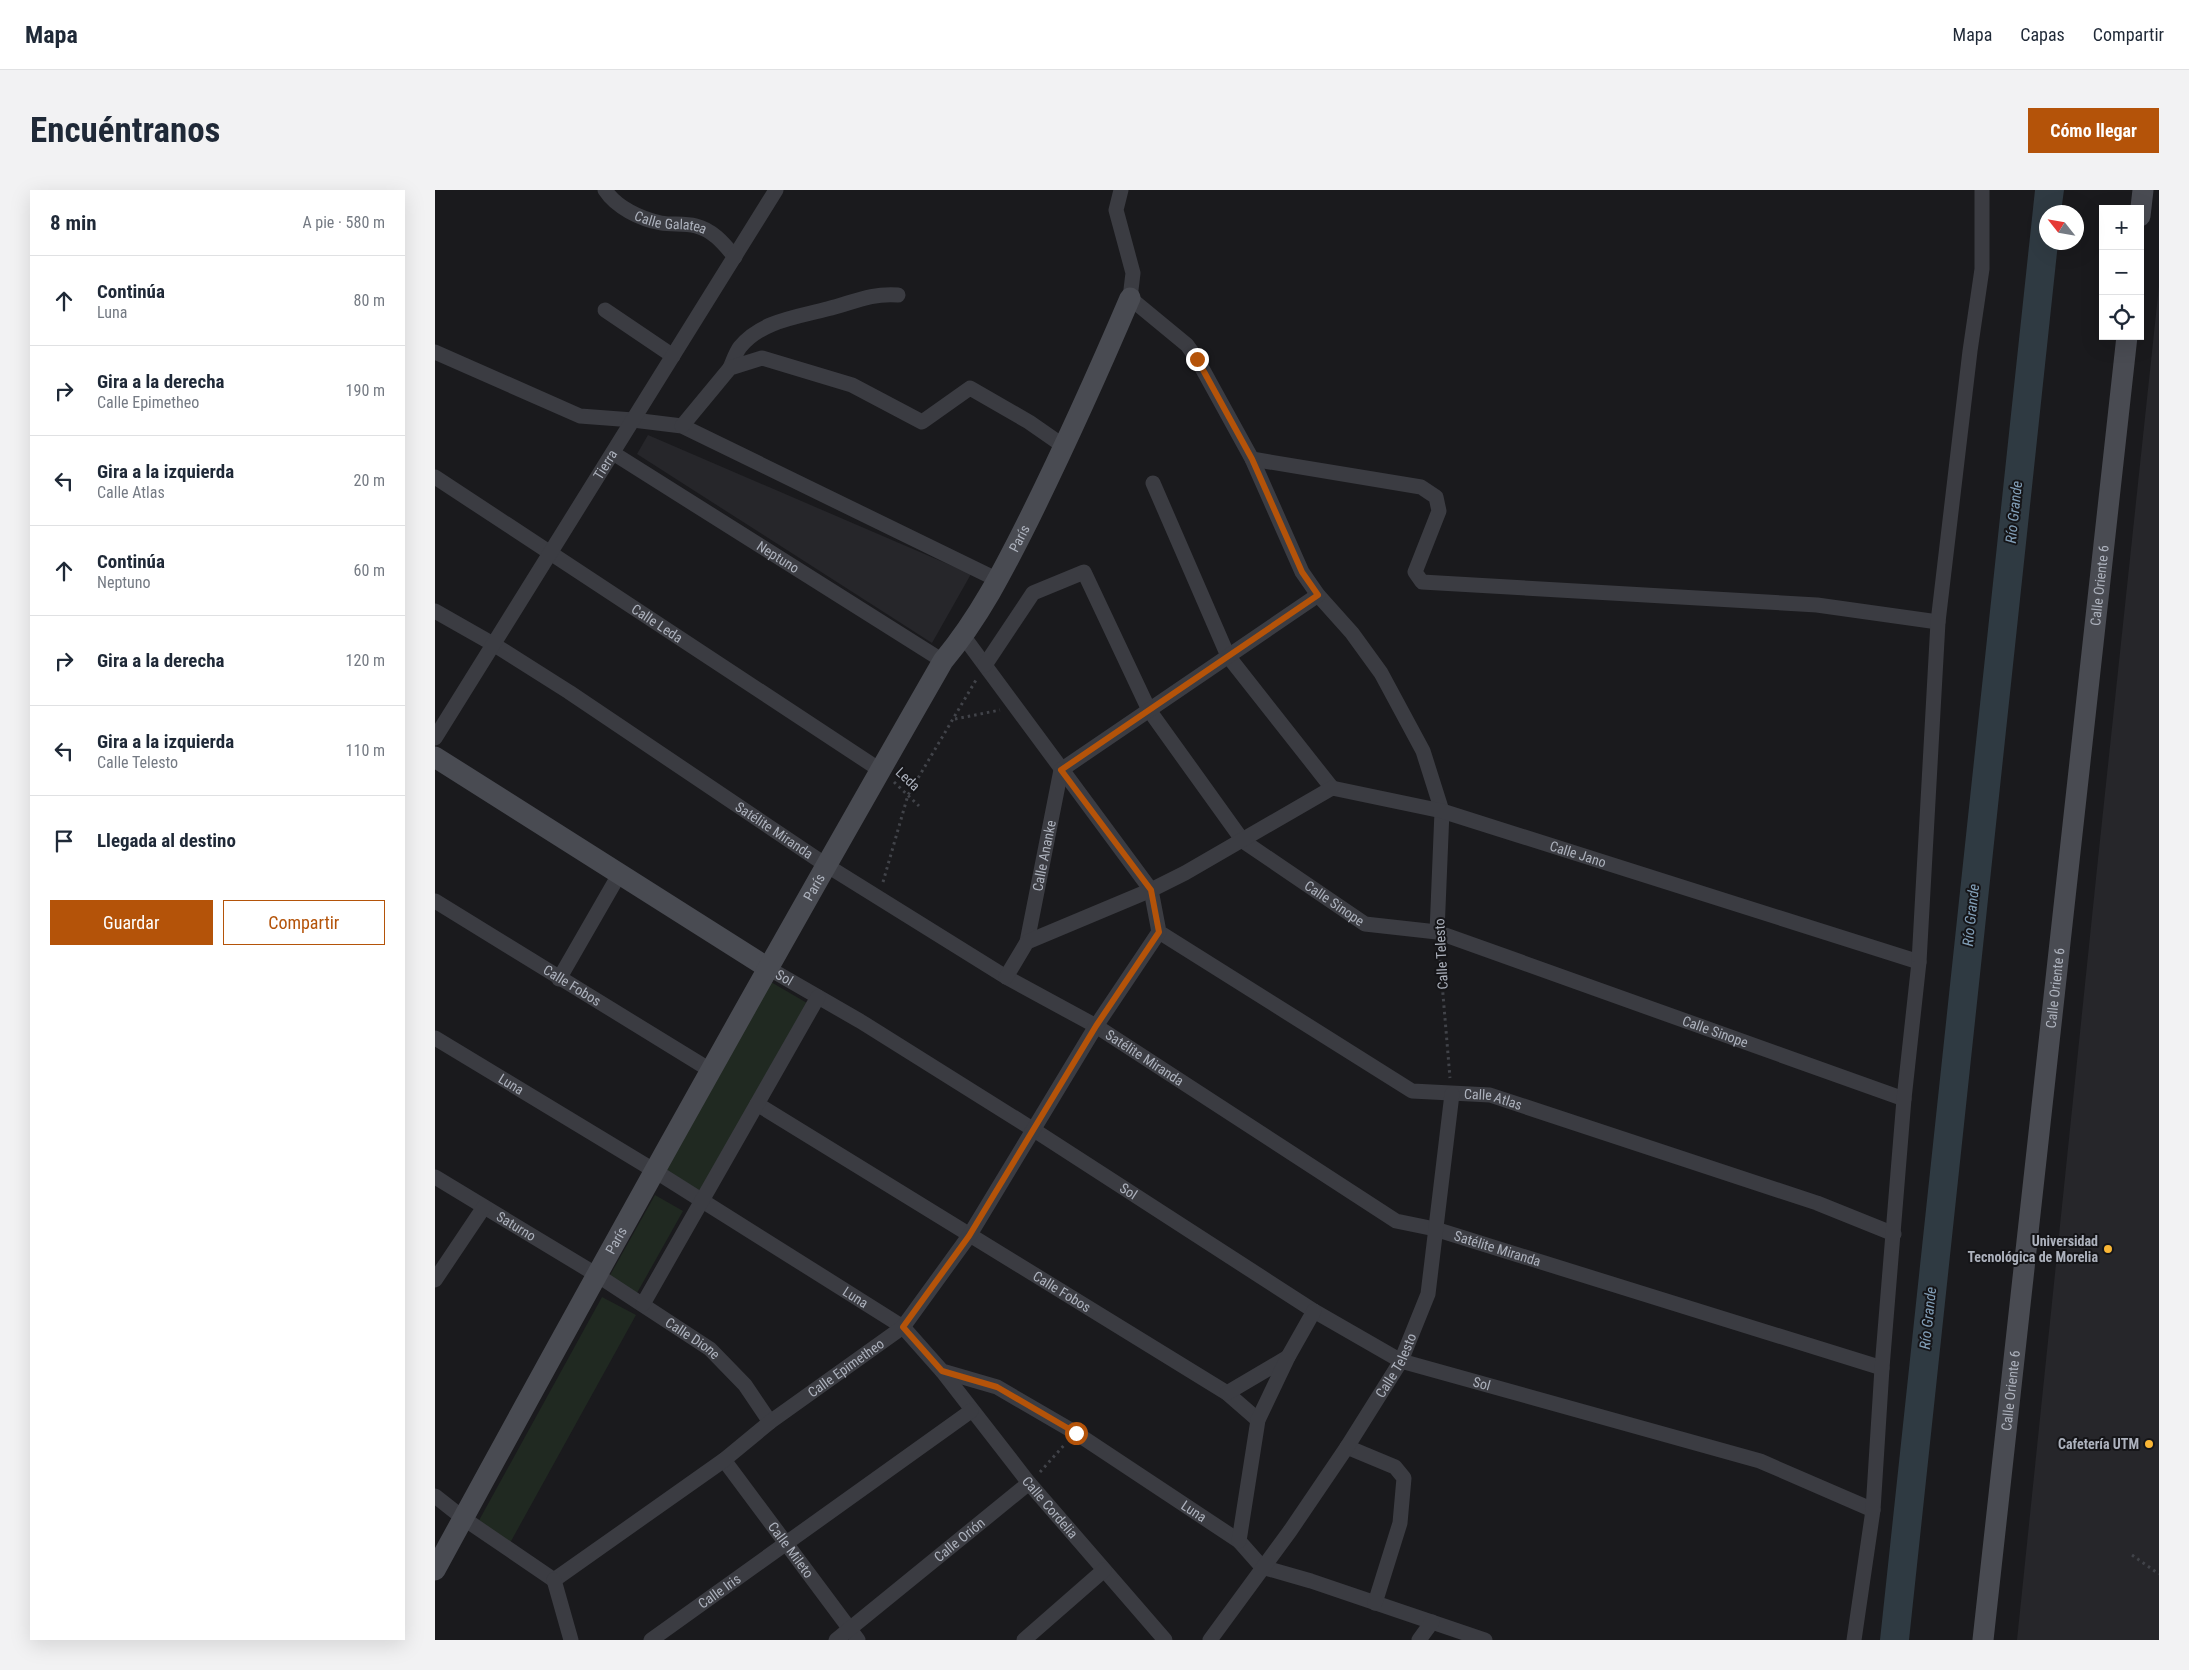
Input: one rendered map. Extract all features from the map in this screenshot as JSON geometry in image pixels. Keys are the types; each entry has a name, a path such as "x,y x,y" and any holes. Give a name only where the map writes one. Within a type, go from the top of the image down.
{"street":[{"name":"Calle Galatea","path":"605,190 611,199 632,213 661,223 697,226 718,237 735,257"},
{"name":"Tierra","path":"435,738 776,190"},
{"name":"París","path":"435,1570 710,1070 880,770 943,661 964,637 998,580 1065,447 1130,298 1133,273 1117,210 1121,190"},
{"path":"1854,1640 1873,1510 1882,1368 1904,1099 1919,962 1938,622 1970,351 1982,269 1982,190"},
{"path":"2141,205 2143,190"},
{"path":"682,426 730,368 740,347 758,332 788,317 828,309 859,298 885,294 897,295"},
{"name":"Calle Telesto","path":"1130,298 1187,345 1197,359 1252,459 1302,572 1318,595 1352,633 1381,672 1423,751 1442,811 1437,932"},
{"path":"605,310 673,356"},
{"name":"Calle Oriente 6","path":"1983,1640 2127,340"},
{"path":"435,352 580,416 682,426 998,580"},
{"path":"730,368 762,358 852,385 921,422 970,388 1029,422 1065,447"},
{"name":"Neptuno","path":"613,452 943,661"},
{"path":"1252,459 1421,487 1436,497 1439,511 1415,572 1422,582 1817,605 1938,622"},
{"name":"Calle Leda","path":"435,477 880,770"},
{"path":"1027,942 1151,890 1243,841 1332,788 1228,656 1153,483"},
{"name":"Calle Sinope","path":"985,665 1033,593 1084,572 1149,710 1243,841 1365,924 1437,932 1904,1099"},
{"path":"1061,770 1318,595"},
{"name":"Satélite Miranda","path":"435,611 493,644 569,692 826,865 1006,978 1096,1026 1396,1221 1435,1229 1882,1368"},
{"path":"964,637 1151,890 1159,932"},
{"name":"Sol","path":"435,757 768,968 1034,1130 1314,1312 1401,1361 1760,1461 1873,1510"},
{"name":"Calle Ananke","path":"1006,978 1027,942 1061,770"},
{"name":"Calle Jano","path":"1332,788 1442,811 1919,962"},
{"path":"559,979 620,873"},
{"name":"Calle Fobos","path":"435,901 559,979 710,1070"},
{"name":"Calle Epimetheo","path":"554,1580 724,1460 770,1422 903,1327 969,1236 1096,1026 1159,932"},
{"name":"Calle Atlas","path":"1159,932 1412,1090 1490,1095 1817,1203 1894,1234"},
{"path":"643,1304 818,997"},
{"name":"Luna","path":"435,1038 655,1171 903,1327 942,1371 997,1387 1076,1433 1239,1542 1262,1567"},
{"name":"Calle Telesto","path":"1210,1640 1262,1567 1291,1531 1401,1361 1428,1294 1452,1094"},
{"name":"Calle Fobos","path":"757,1104 1227,1393 1258,1420"},
{"name":"Saturno","path":"435,1177 597,1275"},
{"path":"435,1280 485,1207"},
{"name":"Calle Dione","path":"597,1275 710,1349 745,1384 770,1422"},
{"path":"1239,1542 1258,1420 1287,1357 1314,1312"},
{"path":"1227,1393 1287,1357"},
{"name":"Calle Cordelia","path":"942,1371 971,1411 1029,1483 1167,1639"},
{"name":"Calle Iris","path":"651,1640 971,1411"},
{"path":"1347,1447 1395,1467 1404,1478 1400,1523 1375,1603"},
{"name":"Calle Mileto","path":"724,1460 853,1634"},
{"name":"Calle Orión","path":"836,1640 853,1634 1029,1483"},
{"path":"435,1496 463,1518 554,1580 571,1640"},
{"path":"1262,1567 1485,1640"},
{"path":"1024,1640 1104,1570"},
{"path":"1419,1640 1432,1622"}],"path":[{"path":"878,897 908,795 985,665"},
{"path":"954,719 1015,707"},
{"name":"Leda","path":"880,770 919,806"},
{"name":"Calle Telesto","path":"1437,932 1452,1094"},
{"path":"1029,1483 1076,1433"},
{"path":"2132,1555 2159,1574"}],"shaded area":[{"name":"Universidad Tecnológica de Morelia","path":"2159,286 2159,1640 2017,1640 2098,859"},
{"path":"648,435 971,574 932,643 637,454"},
{"path":"771,982 807,1003 700,1191 664,1171"},
{"path":"655,1195 683,1211 637,1293 609,1277"},
{"path":"602,1297 636,1315 510,1543 477,1524"}],"water":[{"name":"Río Grande","path":"2035,190 2064,190 2062,205 2039,205 2039,250 2057,250 1909,1640 1880,1640"}],"place":[{"name":"Universidad Tecnológica de Morelia","path":"2108,1249"},
{"name":"Cafetería UTM","path":"2149,1444"}],"route":[{"path":"1076,1433 997,1387 942,1371 903,1327 969,1236 1096,1026 1159,932 1151,890 1061,770 1318,595 1302,572 1252,459 1197,359"}]}
